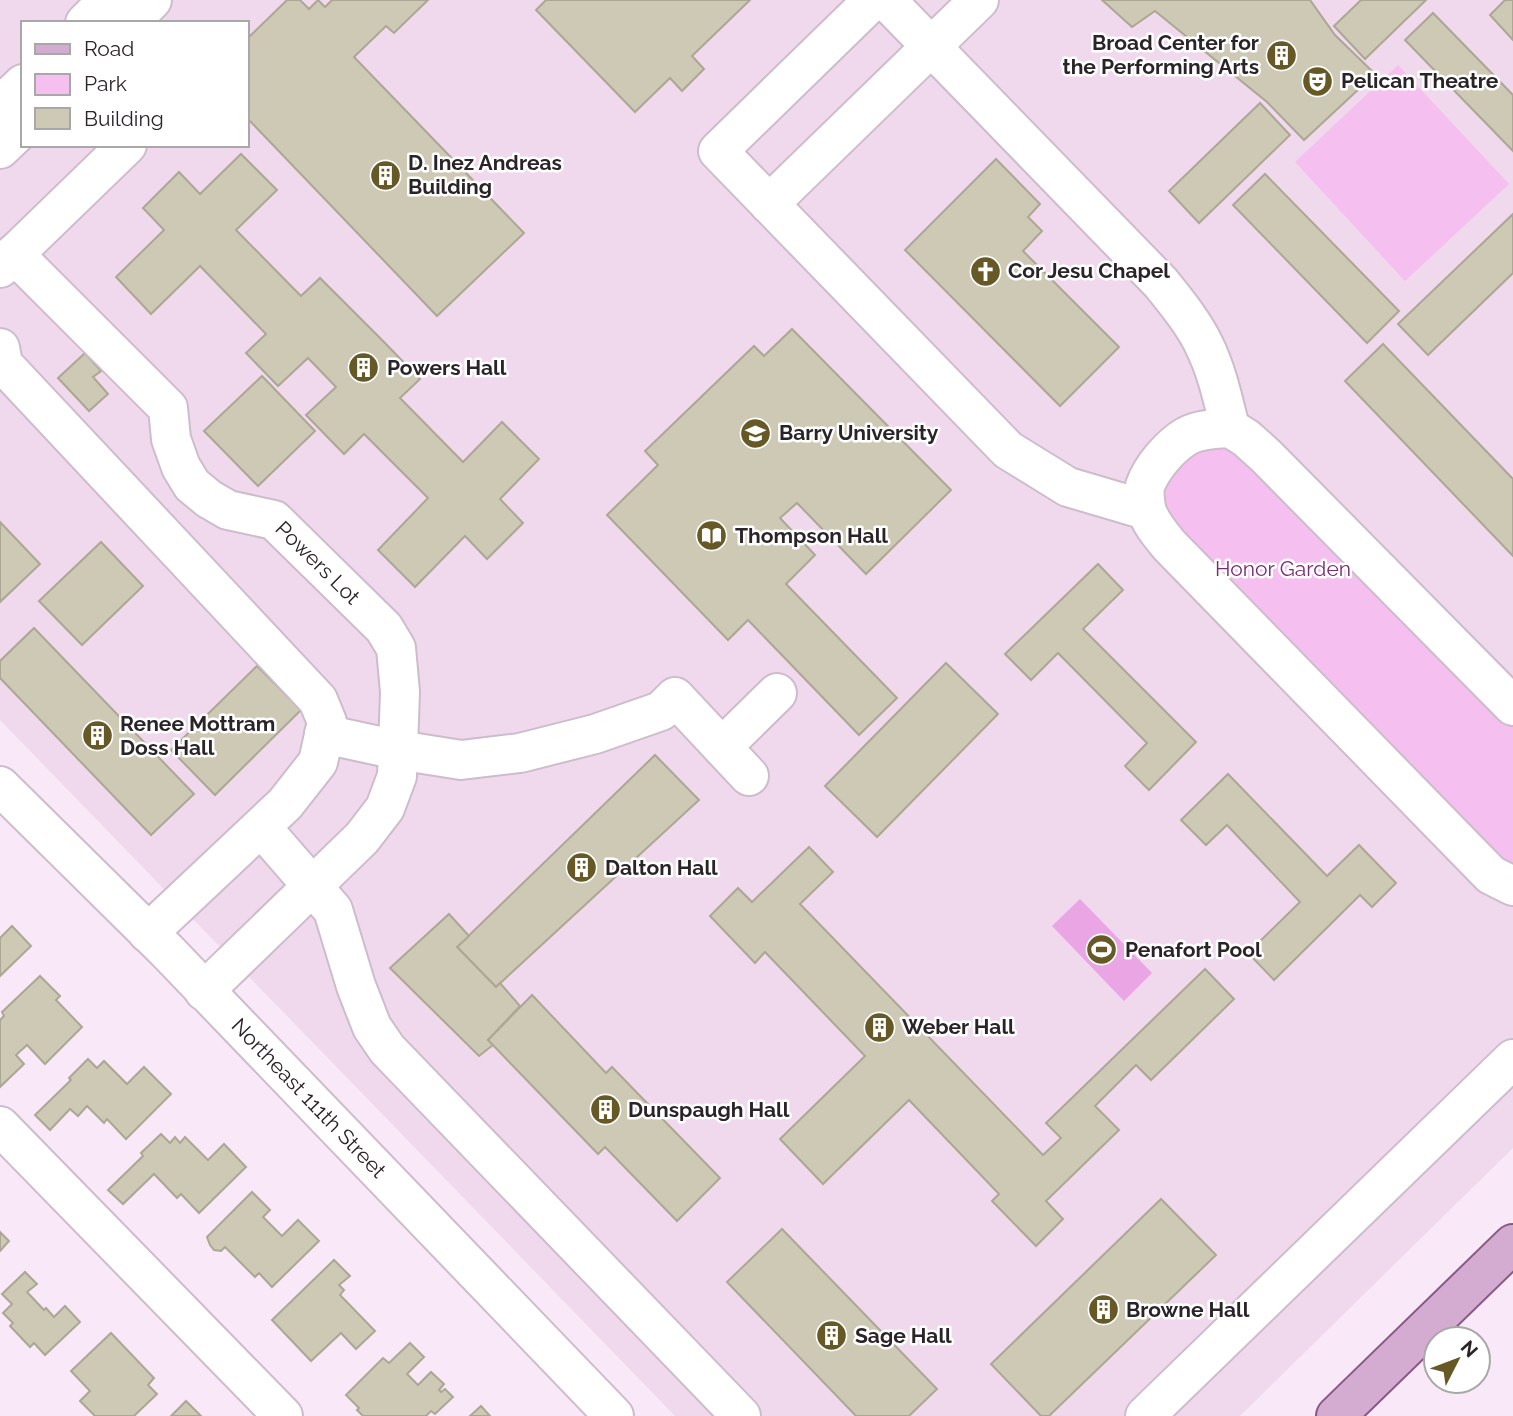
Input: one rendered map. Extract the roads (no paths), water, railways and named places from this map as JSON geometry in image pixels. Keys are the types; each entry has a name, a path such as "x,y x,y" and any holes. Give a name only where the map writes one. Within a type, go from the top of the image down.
{"main road":[{"path":"1336,1416 1513,1244"}],"street":[{"path":"87,21 108,0"},
{"path":"131,21 152,0"},
{"path":"873,0 718,151 1008,450 1068,487 1146,510"},
{"path":"886,0 1161,283 1204,345 1220,388 1230,428"},
{"path":"769,204 979,0"},
{"path":"0,106 21,86"},
{"path":"0,149 21,129"},
{"path":"7,261 125,147"},
{"name":"Powers Lot","path":"7,261 168,408 171,439 181,467 192,485 228,510 274,520 384,628 396,648 400,692 397,776 385,808 362,838 204,991"},
{"path":"0,348 3,364 318,700 327,722 318,762 285,804 148,933"},
{"path":"1513,706 1246,438 1230,428 1207,430 1188,436 1171,448 1154,469 1144,488 1146,510 1169,545 1491,875 1513,886"},
{"path":"722,747 777,693"},
{"path":"324,734 461,760 520,753 595,734 661,710 675,697 749,776"},
{"name":"Northeast 111th Street","path":"0,786 148,933 614,1416"},
{"path":"261,827 304,895 332,910 372,1027 387,1049 741,1416"},
{"path":"1145,1416 1513,1059"},
{"path":"0,1126 283,1416"}],"place":[{"name":"Broad Center for the Performing Arts","path":"1282,55"},
{"name":"Pelican Theatre","path":"1318,81"},
{"name":"D. Inez Andreas Building","path":"385,175"},
{"name":"Cor Jesu Chapel","path":"985,271"},
{"name":"Powers Hall","path":"364,368"},
{"name":"Barry University","path":"756,433"},
{"name":"Thompson Hall","path":"712,536"},
{"name":"Renee Mottram Doss Hall","path":"97,736"},
{"name":"Dalton Hall","path":"582,868"},
{"name":"Penafort Pool","path":"1102,950"},
{"name":"Weber Hall","path":"879,1027"},
{"name":"Dunspaugh Hall","path":"605,1110"},
{"name":"Browne Hall","path":"1103,1310"},
{"name":"Sage Hall","path":"832,1336"}],"park label":[{"name":"Honor Garden","path":"1283,569"}]}
